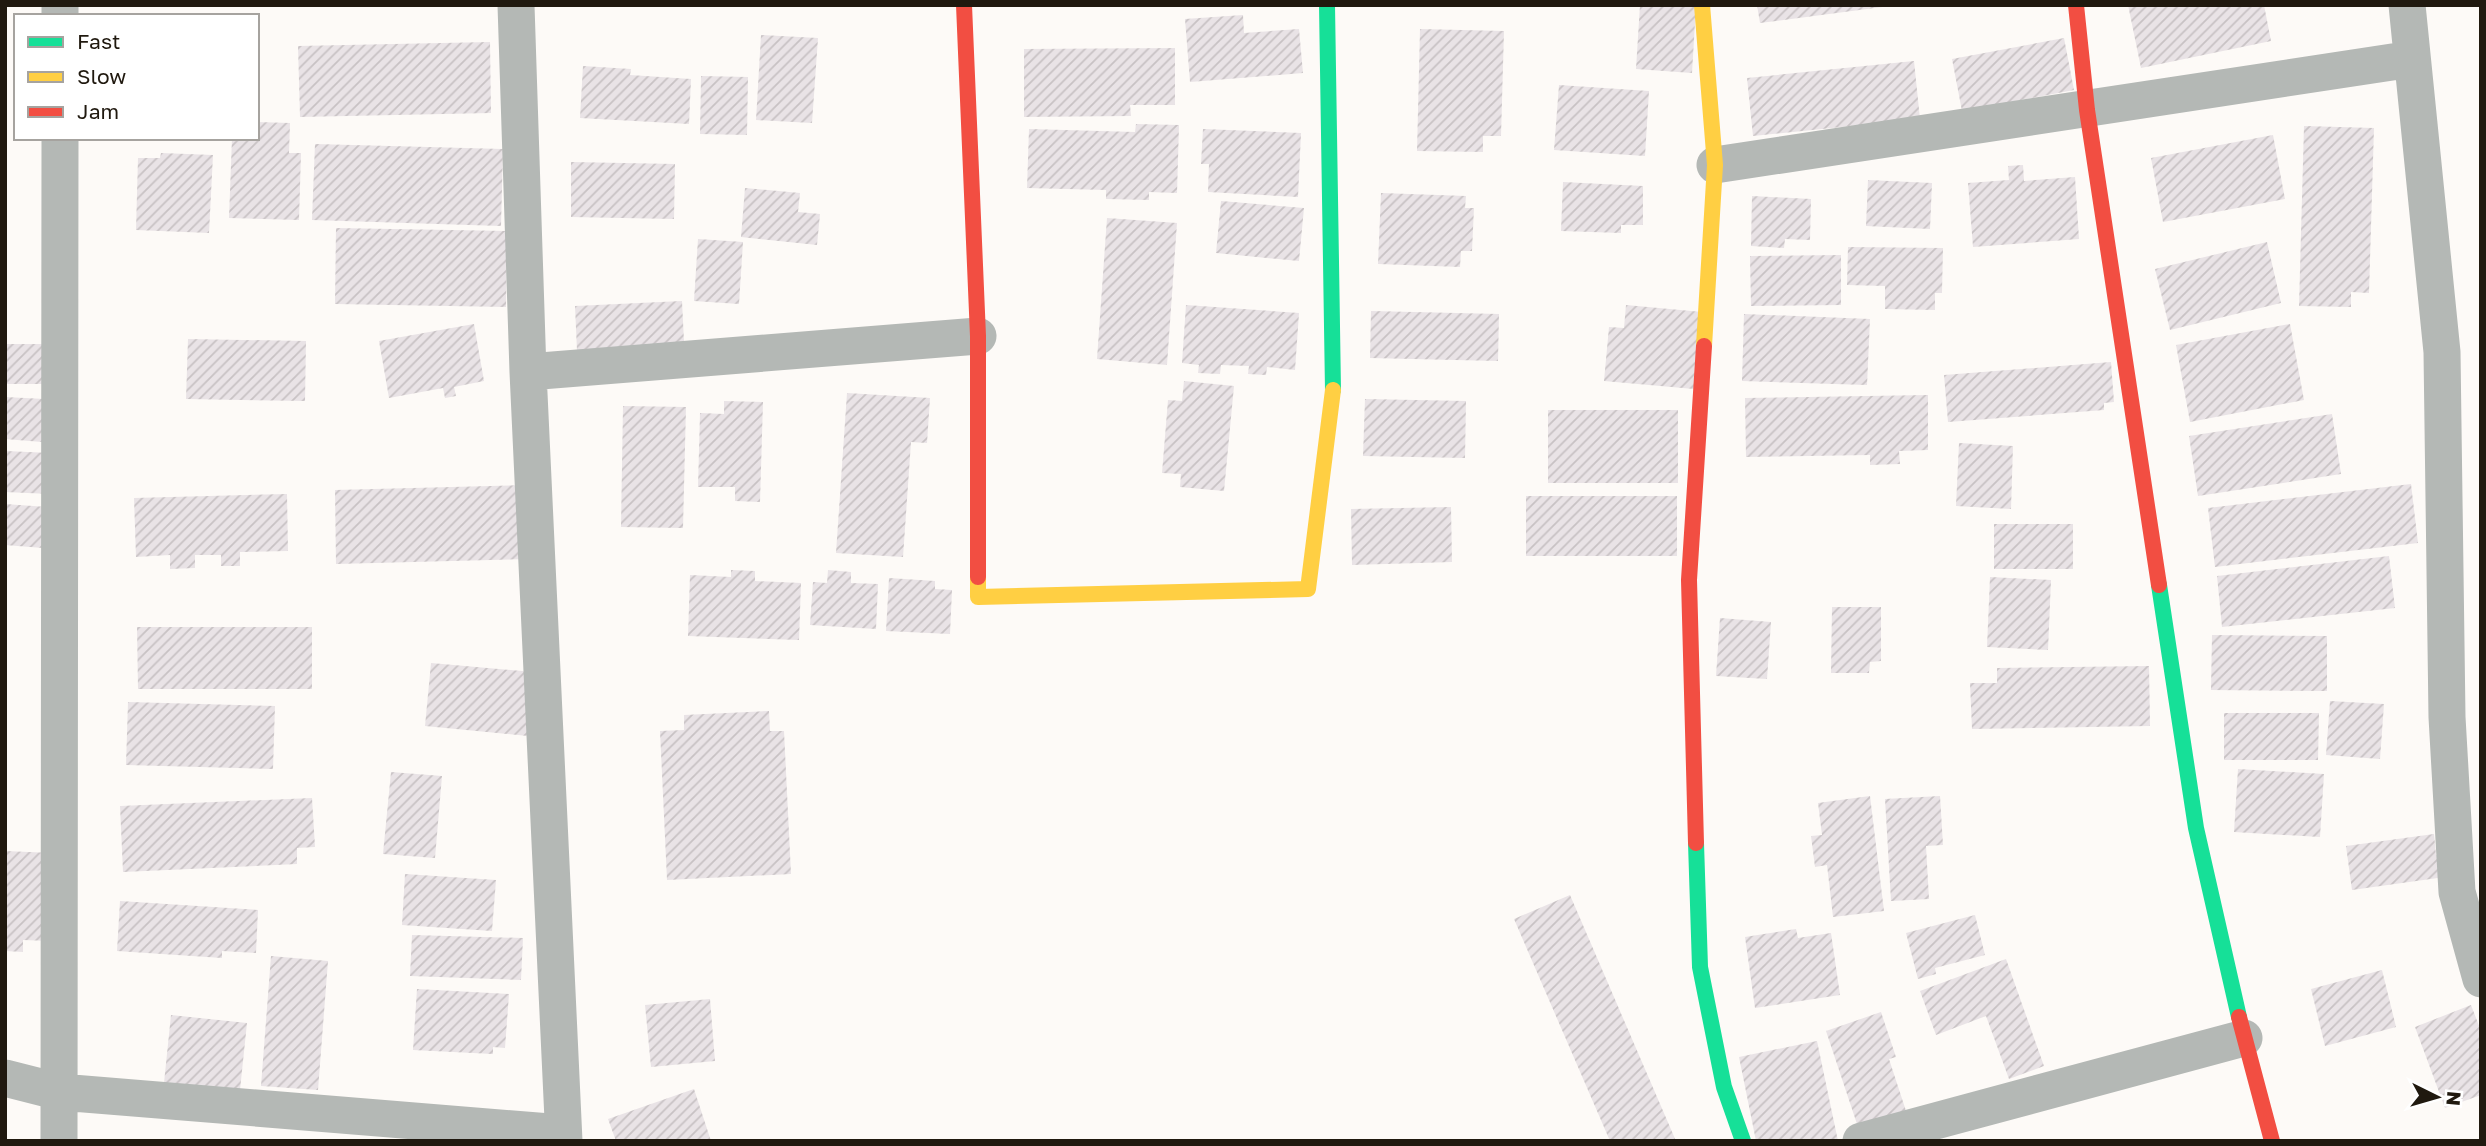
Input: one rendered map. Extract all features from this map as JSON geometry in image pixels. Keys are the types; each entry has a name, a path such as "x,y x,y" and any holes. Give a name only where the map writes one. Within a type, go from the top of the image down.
{"street":[{"path":"5,1078 60,1092 563,1137 528,372 516,5"},
{"path":"964,5 978,336 978,597 1308,589 1334,382 1327,5"},
{"path":"1702,5 1715,165 1689,580 1700,967 1724,1087 1743,1141"},
{"path":"2076,5 2087,110 2196,828 2244,1038 2272,1141"},
{"path":"2407,5 2442,352 2446,717 2457,892 2481,979"},
{"path":"1715,165 2412,59"},
{"path":"59,1141 60,140"},
{"path":"528,372 978,336"},
{"path":"1861,1141 2244,1038"}],"building":[{"path":"1640,5 1696,6 1692,73 1636,69"},
{"path":"1757,5 1882,5 1882,7 1760,23"},
{"path":"2128,5 2264,5 2271,41 2141,68"},
{"path":"1243,15 1244,33 1299,29 1303,73 1190,82 1185,19"},
{"path":"1420,29 1504,31 1501,136 1483,136 1483,152 1417,151"},
{"path":"761,35 818,38 812,123 756,120"},
{"path":"2064,38 2074,90 1962,111 1952,59"},
{"path":"490,42 491,113 300,117 298,46"},
{"path":"1175,48 1175,105 1130,105 1131,116 1024,117 1024,49"},
{"path":"1914,61 1920,119 1753,136 1747,78"},
{"path":"583,66 631,69 630,75 691,79 689,124 580,118"},
{"path":"701,76 748,77 747,135 700,134"},
{"path":"1559,85 1649,91 1645,156 1554,150"},
{"path":"259,122 290,123 289,153 301,153 299,220 229,218 232,140 259,140"},
{"path":"1136,124 1179,125 1177,193 1149,192 1149,200 1106,199 1106,190 1027,188 1029,129 1135,132"},
{"path":"2304,126 2374,128 2369,293 2351,292 2351,307 2299,306"},
{"path":"1203,129 1301,133 1298,197 1208,192 1209,164 1201,164"},
{"path":"2273,135 2285,199 2163,222 2151,158"},
{"path":"315,144 503,149 501,226 312,220"},
{"path":"161,153 213,155 209,233 136,230 138,158 160,158"},
{"path":"571,162 675,164 674,219 571,217"},
{"path":"2023,165 2024,181 2075,177 2079,239 1973,247 1968,183 2009,180 2008,166"},
{"path":"1868,180 1932,183 1930,229 1866,226"},
{"path":"1563,182 1643,186 1643,225 1621,225 1621,233 1561,231"},
{"path":"745,188 800,193 798,212 820,214 817,245 741,237"},
{"path":"1381,193 1466,196 1465,208 1474,208 1472,251 1461,251 1460,267 1378,264"},
{"path":"1752,196 1811,199 1810,240 1785,239 1784,248 1751,246"},
{"path":"1221,201 1304,208 1299,261 1216,253"},
{"path":"1107,218 1177,223 1167,365 1097,359"},
{"path":"336,228 507,231 506,307 335,304"},
{"path":"698,239 743,242 739,304 694,301"},
{"path":"2267,242 2281,303 2170,330 2155,269"},
{"path":"1848,247 1943,248 1942,293 1935,293 1935,310 1885,309 1885,286 1847,285"},
{"path":"1841,255 1841,305 1751,306 1750,256"},
{"path":"682,301 685,362 577,351 575,306"},
{"path":"1186,305 1299,313 1295,370 1267,367 1266,375 1248,374 1249,366 1221,365 1220,374 1198,373 1199,365 1182,363"},
{"path":"1626,305 1702,312 1694,389 1604,381 1609,327 1624,328"},
{"path":"1371,311 1499,314 1498,361 1370,358"},
{"path":"1744,314 1870,319 1867,385 1742,381"},
{"path":"474,324 484,381 454,387 456,396 445,398 443,388 389,398 379,341"},
{"path":"2290,324 2304,400 2190,422 2176,345"},
{"path":"188,339 306,341 305,401 186,399"},
{"path":"6,344 46,344 45,384 6,384"},
{"path":"2111,362 2114,402 2104,403 2104,410 1948,422 1944,375"},
{"path":"1184,381 1234,386 1224,491 1180,487 1181,474 1162,473 1168,400 1182,401"},
{"path":"847,393 930,398 927,443 911,442 903,557 836,553"},
{"path":"1928,395 1928,450 1899,451 1900,464 1870,465 1870,455 1746,457 1745,398"},
{"path":"5,397 45,399 42,442 5,439"},
{"path":"1365,399 1466,401 1465,458 1363,456"},
{"path":"724,401 763,402 760,502 735,501 735,487 698,487 700,413 724,414"},
{"path":"623,406 686,407 683,528 621,527"},
{"path":"1548,410 1678,410 1678,483 1548,483"},
{"path":"2332,414 2341,474 2198,496 2189,436"},
{"path":"1959,443 2013,446 2011,509 1956,506"},
{"path":"5,451 51,453 50,494 5,492"},
{"path":"2411,484 2418,543 2215,567 2208,508"},
{"path":"529,485 532,559 336,564 335,490"},
{"path":"287,494 288,551 240,552 240,566 221,566 221,555 195,555 195,568 170,569 170,555 136,557 134,498"},
{"path":"1526,496 1677,496 1677,556 1526,556"},
{"path":"5,504 47,507 43,548 5,545"},
{"path":"1451,507 1452,562 1352,565 1351,509"},
{"path":"1994,524 2073,524 2073,569 1994,569"},
{"path":"2389,556 2395,608 2222,627 2217,576"},
{"path":"731,570 755,571 755,581 801,583 799,640 688,636 690,575 731,577"},
{"path":"828,570 851,572 851,583 878,584 876,629 810,625 813,582 827,583"},
{"path":"1990,577 2051,580 2048,650 1987,647"},
{"path":"889,578 935,581 935,589 952,590 950,634 886,631"},
{"path":"1832,607 1881,607 1881,661 1870,662 1869,673 1831,673"},
{"path":"1720,618 1771,622 1767,679 1716,676"},
{"path":"137,627 312,627 312,689 138,689"},
{"path":"2212,635 2327,636 2327,691 2211,690"},
{"path":"431,663 533,672 528,736 425,726"},
{"path":"2149,666 2150,726 1972,729 1970,683 1997,683 1997,668"},
{"path":"2330,701 2384,704 2380,759 2326,755"},
{"path":"128,702 275,706 273,769 126,765"},
{"path":"769,711 770,731 784,731 791,874 667,880 660,731 684,730 684,715"},
{"path":"2224,713 2319,713 2318,760 2224,760"},
{"path":"2238,769 2324,774 2320,837 2234,832"},
{"path":"391,772 442,776 435,858 383,854"},
{"path":"1870,796 1884,911 1833,917 1827,865 1815,867 1811,836 1822,835 1818,803"},
{"path":"1940,796 1943,845 1926,846 1929,899 1891,901 1885,799"},
{"path":"312,798 315,847 297,848 297,864 123,872 120,806"},
{"path":"2434,834 2436,855 2450,854 2452,876 2352,890 2346,846"},
{"path":"5,851 53,853 49,941 23,940 23,952 5,951"},
{"path":"405,874 496,880 492,931 402,925"},
{"path":"1570,895 1676,1141 1610,1141 1514,919"},
{"path":"120,901 258,910 256,953 222,951 222,958 117,951"},
{"path":"1975,915 1985,955 1935,968 1936,974 1918,979 1906,933"},
{"path":"1796,929 1798,938 1831,933 1840,995 1755,1008 1745,937"},
{"path":"412,935 523,938 521,980 410,976"},
{"path":"271,956 328,961 318,1090 261,1086"},
{"path":"2006,959 2044,1066 2009,1079 1986,1016 1936,1035 1920,991"},
{"path":"2382,970 2396,1027 2325,1046 2311,989"},
{"path":"417,989 509,994 505,1048 493,1047 493,1054 413,1050"},
{"path":"710,999 715,1061 651,1067 645,1005"},
{"path":"2471,1005 2481,1031 2481,1095 2445,1108 2415,1027"},
{"path":"1881,1012 1896,1057 1889,1059 1908,1117 1860,1133 1826,1031"},
{"path":"171,1015 247,1023 240,1090 164,1083"},
{"path":"1817,1041 1838,1141 1756,1141 1739,1057"},
{"path":"694,1089 711,1141 616,1141 608,1119"}],"traffic: fast":[{"path":"1327,5 1333,390"},
{"path":"2159,585 2196,828 2239,1017"},
{"path":"1696,843 1700,967 1724,1087 1743,1141"}],"traffic: slow":[{"path":"1702,5 1715,165 1704,346"},
{"path":"978,577 978,597 1308,589 1333,390"}],"traffic: jam":[{"path":"964,5 978,336 978,577"},
{"path":"2076,5 2087,110 2159,585"},
{"path":"1696,843 1689,580 1704,346"},
{"path":"2239,1017 2272,1141"}]}
